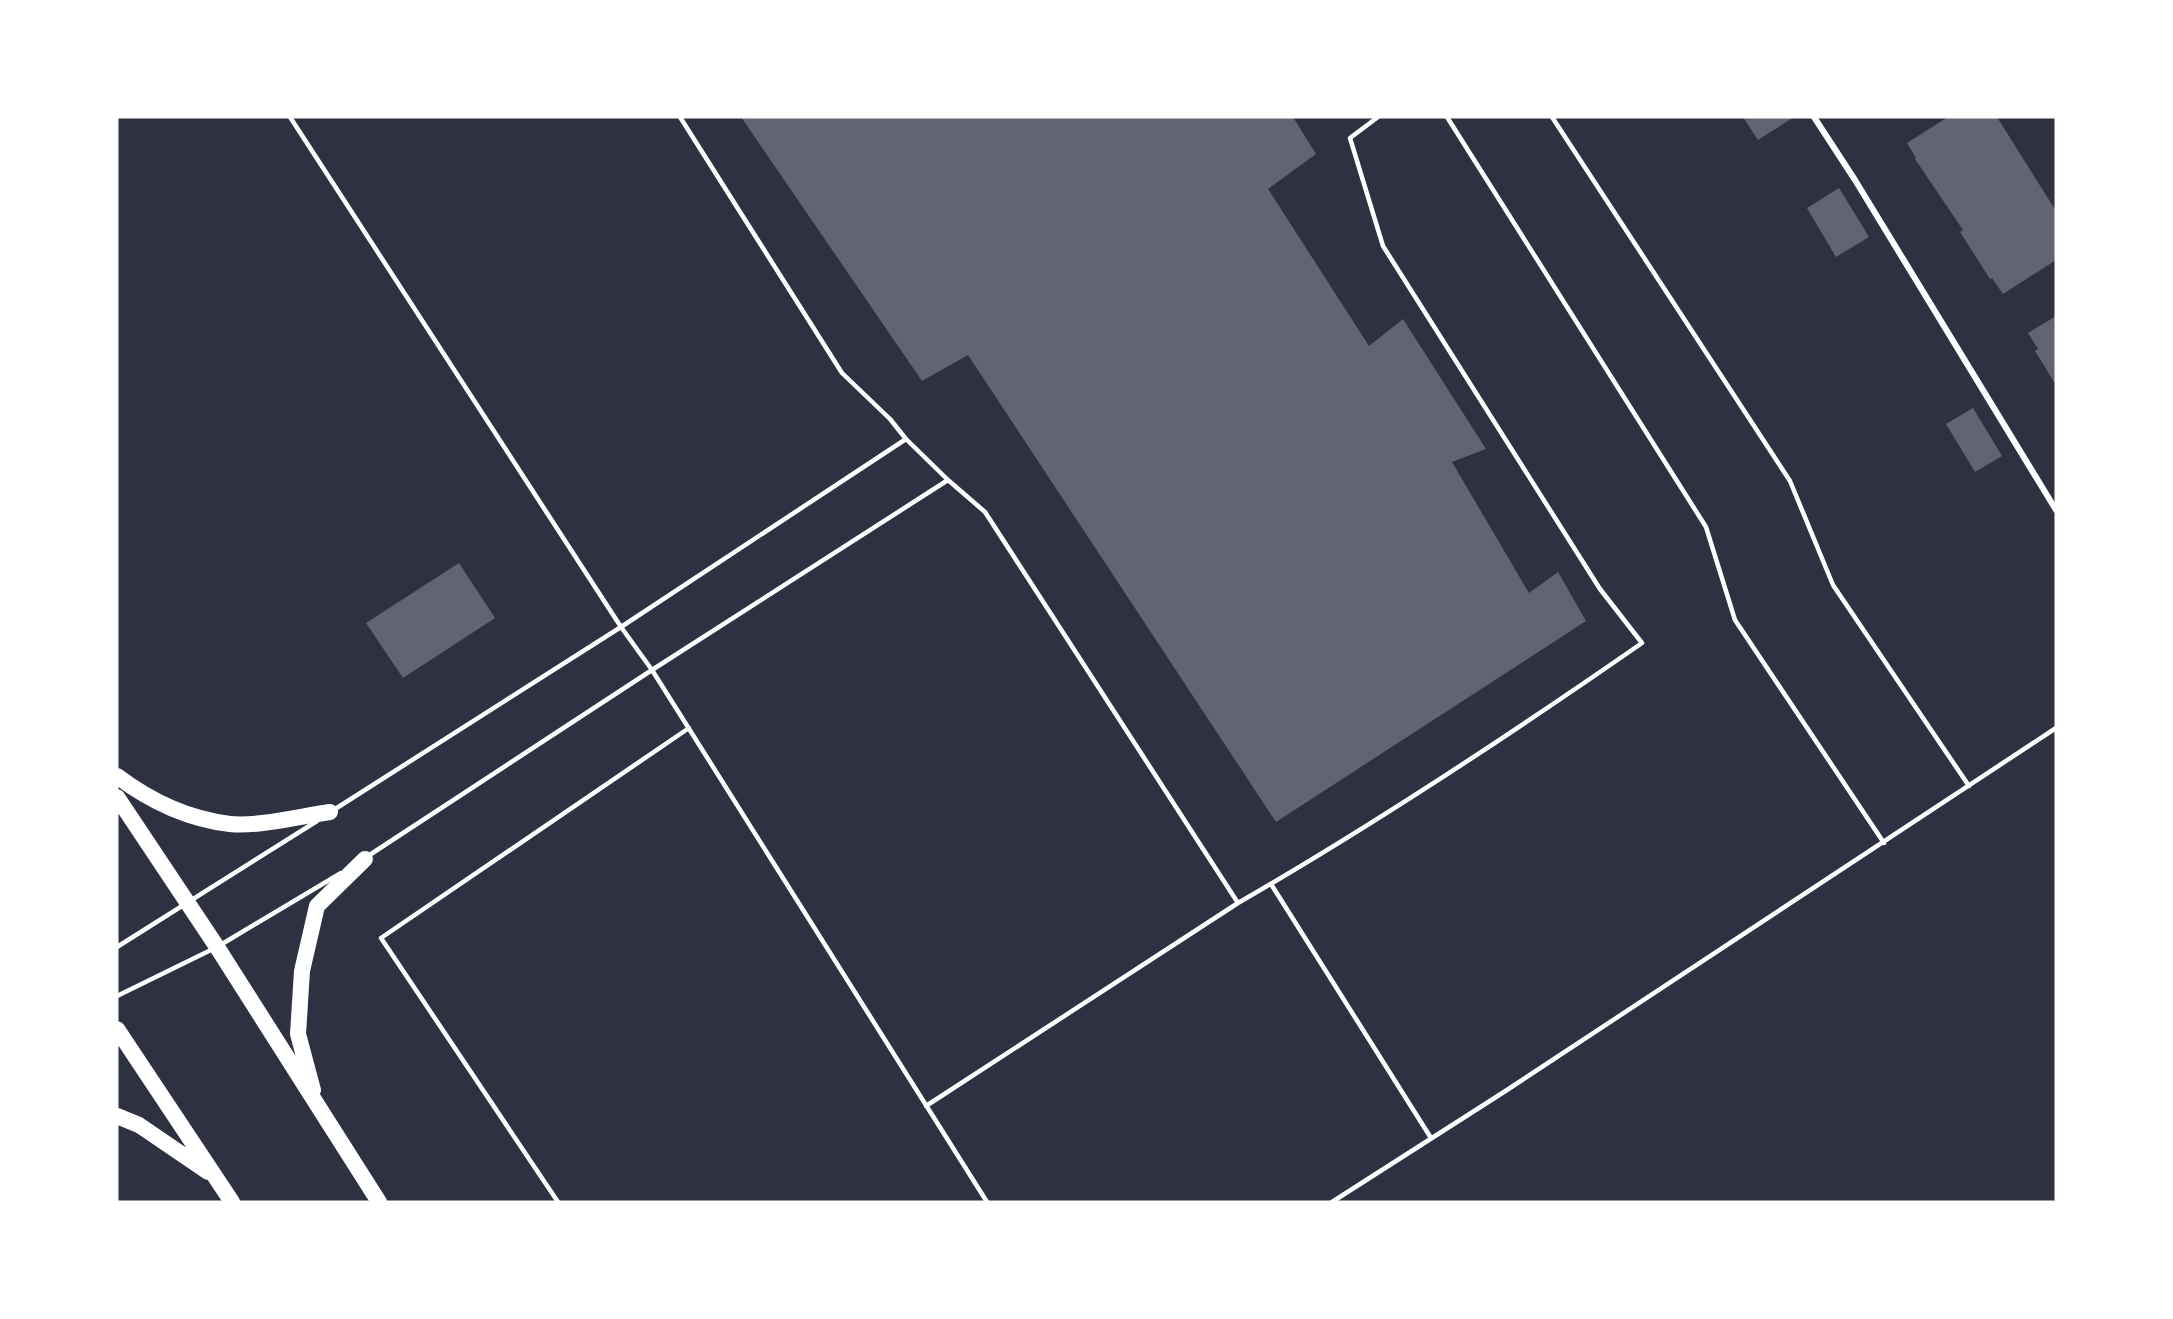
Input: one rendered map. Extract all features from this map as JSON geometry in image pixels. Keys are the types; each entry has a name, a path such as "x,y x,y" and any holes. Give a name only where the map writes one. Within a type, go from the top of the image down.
{"highway":[{"path":"117,776 142,795 195,818 232,824 330,812"},
{"path":"117,797 217,947 379,1202"},
{"path":"317,1106 298,1034 302,971 317,906 365,859"},
{"path":"117,1029 232,1202"},
{"path":"117,1116 139,1125 216,1178"}],"street":[{"path":"1814,117 1855,180 2056,510"}],"lane":[{"path":"290,117 621,627 652,670 987,1202"},
{"path":"680,117 842,373 948,480 985,512 1238,903"},
{"path":"926,1106 1238,903 1344,841 1564,697 1642,643 1600,589 1383,246 1350,138 1378,117"},
{"path":"1447,117 1706,528 1735,620 1884,843"},
{"path":"1552,117 1790,481 1833,585 1968,786"},
{"path":"117,947 621,627 906,439"},
{"path":"117,996 217,947 365,859 652,670 948,480"},
{"path":"558,1202 381,938 689,728"},
{"path":"1332,1202 1884,843 2056,728"},
{"path":"1271,884 1431,1138"}],"building":[{"path":"741,117 1293,117 1316,154 1268,189 1369,346 1403,319 1486,449 1452,462 1529,593 1558,572 1586,621 1276,822 968,355 922,381"},
{"path":"1743,117 1794,117 1758,140"},
{"path":"1948,117 1997,117 2056,211 2056,260 2003,294 1992,278 1990,279 1960,232 1963,230 1915,159 1907,143"},
{"path":"1839,188 1869,237 1836,257 1807,208"},
{"path":"2056,316 2056,385 2035,351 2038,349 2028,333"},
{"path":"1973,408 2002,456 1975,472 1946,424"},
{"path":"459,563 495,618 403,678 366,623"}]}
